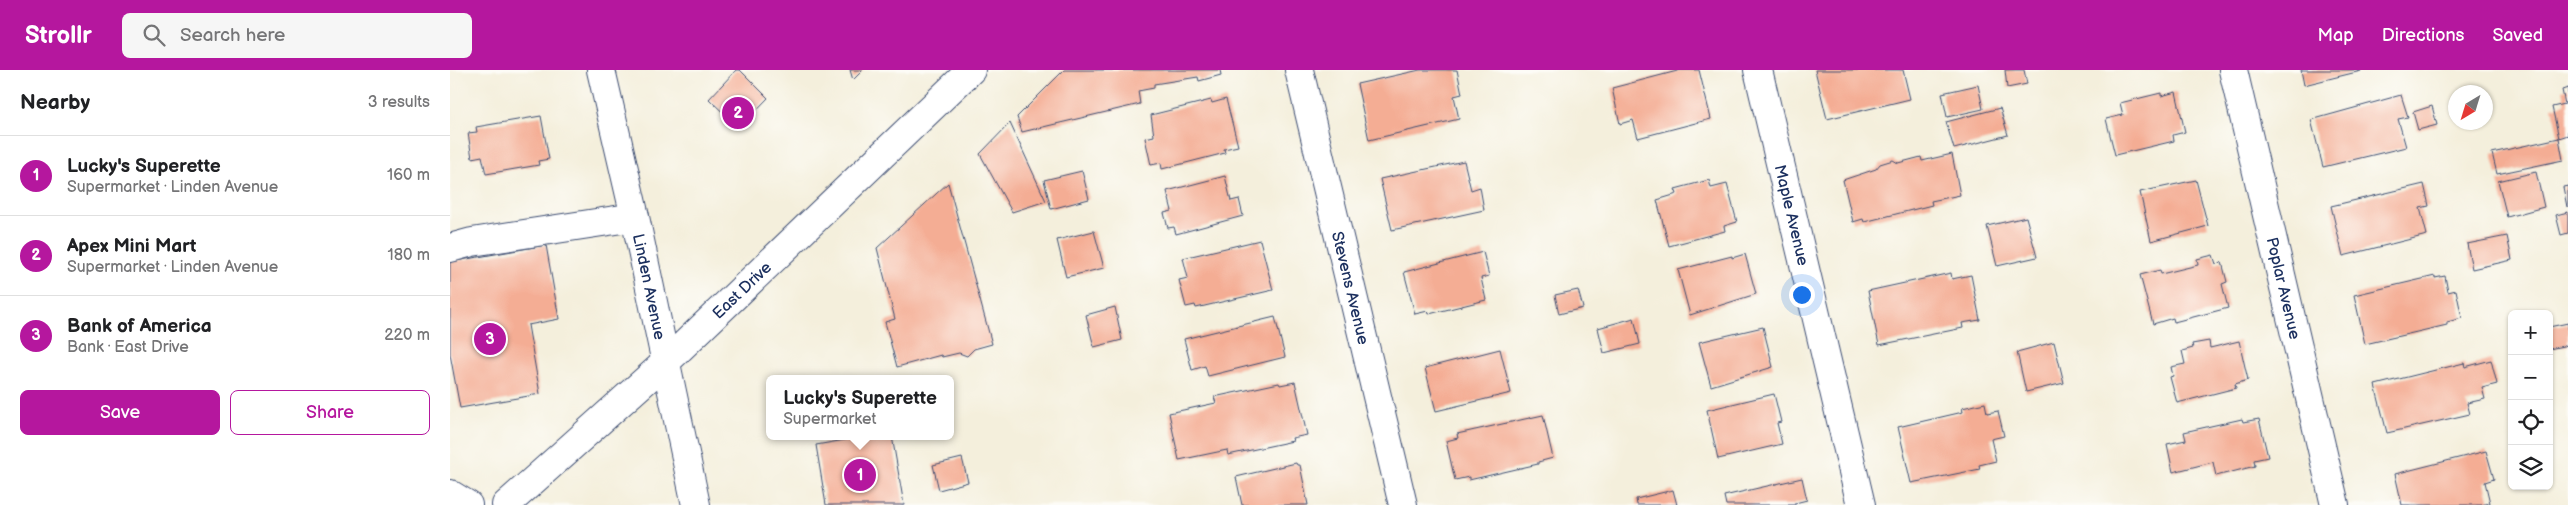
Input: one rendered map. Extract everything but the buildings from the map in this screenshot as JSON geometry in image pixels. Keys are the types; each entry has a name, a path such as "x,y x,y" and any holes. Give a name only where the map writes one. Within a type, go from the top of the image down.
{"street":[{"name":"Linden Avenue","path":"601,70 635,217 696,505"},
{"name":"East Drive","path":"506,505 666,362 971,70"},
{"name":"Stevens Avenue","path":"1299,70 1403,505"},
{"name":"Maple Avenue","path":"1758,70 1861,505"},
{"name":"Poplar Avenue","path":"2233,70 2335,505"},
{"path":"450,248 635,217"},
{"path":"450,494 468,505"}],"place":[{"name":"Apex Mini Mart","path":"738,113"},
{"name":"Bank of America","path":"490,339"},
{"name":"Lucky's Superette","path":"860,475"}]}
